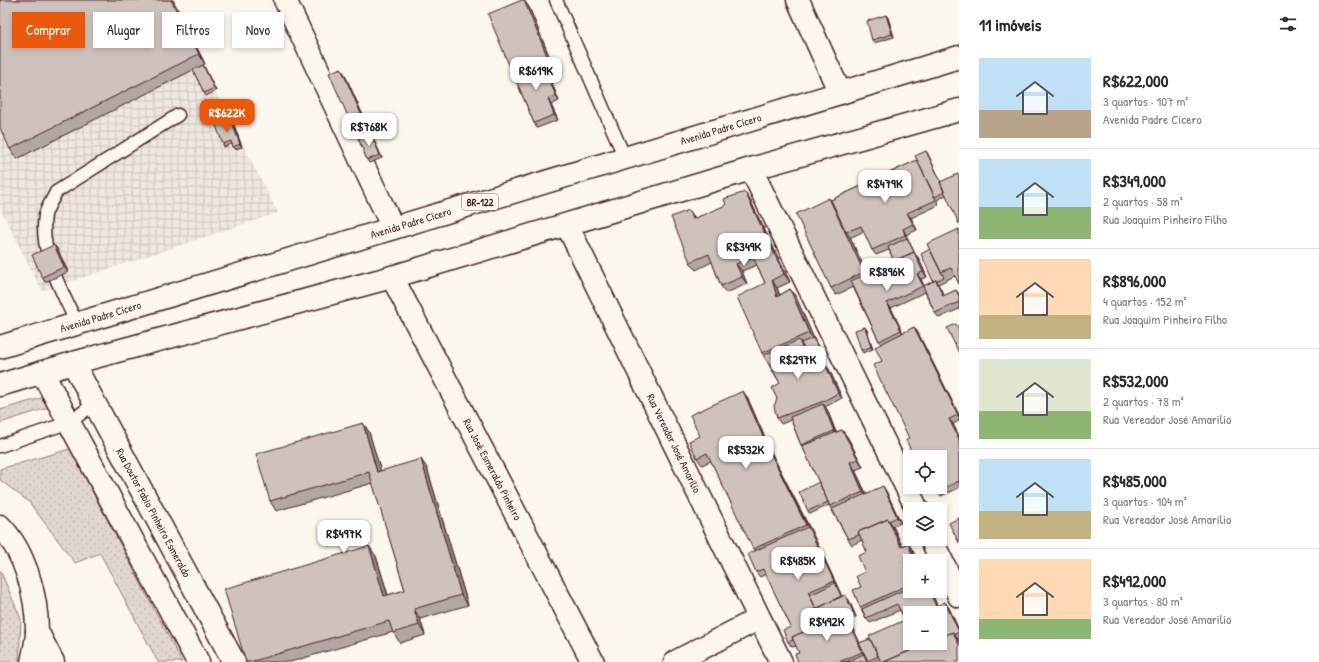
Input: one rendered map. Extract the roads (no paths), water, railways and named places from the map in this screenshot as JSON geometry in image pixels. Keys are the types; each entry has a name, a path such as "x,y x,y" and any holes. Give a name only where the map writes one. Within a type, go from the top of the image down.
{"main road":[{"path":"285,0 392,228"},
{"path":"798,0 840,93"},
{"name":"Avenida Padre Cícero","path":"0,347 959,57"},
{"path":"0,385 73,363 392,278 751,170 957,114"},
{"path":"751,170 914,502"},
{"name":"Rua Vereador José Amarilio","path":"568,225 758,618 781,662"},
{"name":"Rua José Esmeraldo Pinheiro","path":"392,278 593,662"},
{"name":"Rua Doutor Fabio Pinheiro Esmeraldo","path":"73,363 234,662"},
{"path":"42,372 198,662"},
{"path":"0,526 10,535 30,577 37,632 32,662"},
{"path":"934,546 959,596"},
{"path":"154,580 182,564"},
{"path":"674,662 758,618"},
{"path":"37,632 53,662"}],"lane":[{"path":"556,0 625,158"},
{"path":"77,324 51,260 44,236 46,214 56,192 178,115"},
{"path":"0,446 70,422 95,403"}]}
